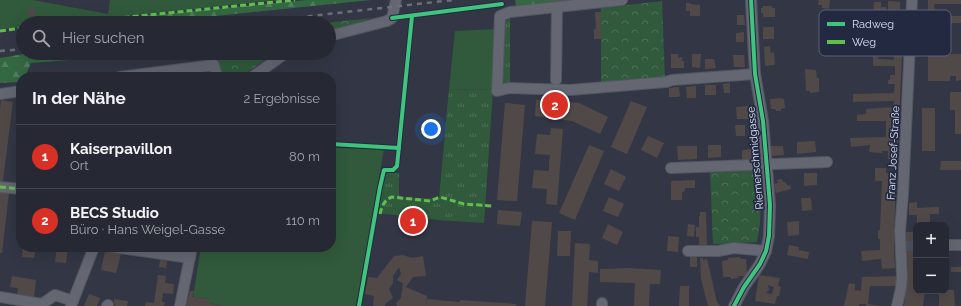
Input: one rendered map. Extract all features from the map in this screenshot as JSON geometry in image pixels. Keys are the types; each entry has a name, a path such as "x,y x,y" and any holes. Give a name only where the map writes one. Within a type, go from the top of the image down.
{"street":[{"path":"336,34 387,21 392,18 396,0"},
{"path":"622,0 510,12 500,16 497,91 509,88 570,90 755,74"},
{"name":"Riemerschmidgasse","path":"734,306 744,287 760,264 766,251 770,205 763,121 755,74 751,0"},
{"name":"Franz Josef-Straße","path":"912,0 912,10"},
{"path":"556,80 557,7"},
{"name":"Franz Josef-Straße","path":"897,306 902,276 910,56"},
{"path":"259,72 276,60"},
{"path":"159,72 214,65 216,72"},
{"path":"0,94 16,92"},
{"path":"671,168 827,162"},
{"path":"0,187 16,189"},
{"path":"949,245 961,245"},
{"path":"688,251 718,251 734,248 766,251"},
{"path":"0,297 42,305 55,295 72,303 92,252"},
{"path":"148,252 190,258"},
{"path":"180,306 191,252"}],"green space":[{"path":"0,0 33,0 108,14 110,0 278,0 126,16 16,16 16,28 0,29"},
{"path":"307,0 371,0 216,16 141,16"},
{"path":"515,0 573,0 516,6"},
{"path":"662,1 665,79 601,84 601,8"},
{"path":"372,18 336,30 336,22"},
{"path":"510,18 510,85 500,84 504,23"},
{"path":"497,29 493,90 449,89 455,31"},
{"path":"16,55 16,60 70,60 31,63 27,72 16,72 16,82 0,83 0,58"},
{"path":"218,60 265,60 247,72 221,72"},
{"path":"449,89 493,90 484,223 439,220 377,213 384,176 387,173 399,173 399,197 439,199"},
{"path":"336,148 384,149 357,306 223,306 209,303 209,299 193,297 200,252 336,252"},
{"path":"756,169 760,197 760,223 757,242 713,244 710,171"}],"building":[{"path":"819,0 830,0 829,9 822,8 822,5 818,5"},
{"path":"928,0 961,0 961,4 934,4 935,10 928,10"},
{"path":"888,1 900,2 900,10 888,10"},
{"path":"874,2 881,2 881,7 886,7 886,10 873,10"},
{"path":"686,3 700,5 700,16 690,16 690,11 686,11"},
{"path":"763,6 772,6 772,8 775,8 775,17 763,17 761,8 763,8"},
{"path":"34,8 35,16 28,16 27,9"},
{"path":"595,12 601,12 601,39 594,39 594,29 596,29"},
{"path":"737,15 744,15 745,25 737,25"},
{"path":"951,16 961,16 961,23 951,23"},
{"path":"763,27 774,27 774,39 763,39"},
{"path":"744,32 744,42 736,42 736,33"},
{"path":"770,46 771,53 774,52 775,65 765,66 764,47"},
{"path":"671,54 678,54 678,58 683,58 681,61 684,61 684,68 671,68"},
{"path":"692,54 701,54 700,68 692,67"},
{"path":"951,54 961,54 961,80 956,81 956,76 950,76 950,81 928,81 928,56 951,56"},
{"path":"733,55 744,55 745,67 734,67"},
{"path":"873,56 878,57 878,59 894,60 894,56 902,56 897,160 888,159 888,151 882,151 882,153 869,152 870,145 851,147 850,138 886,137 886,121 857,121 857,115 866,114 866,109 893,107 894,101 853,102 853,94 894,93 895,84 888,84 888,80 890,80 890,75 895,75 895,66 873,66"},
{"path":"705,59 714,59 716,68 705,69"},
{"path":"805,69 816,70 817,78 819,78 819,92 810,93 810,91 806,91"},
{"path":"730,83 730,93 724,93 723,84"},
{"path":"705,85 716,85 716,95 705,95"},
{"path":"696,86 696,98 687,98 686,87"},
{"path":"679,87 679,97 669,97 669,88"},
{"path":"950,92 961,92 961,134 955,134 955,110 950,110"},
{"path":"770,99 784,99 785,108 781,109 781,111 771,109"},
{"path":"1,100 13,102 3,181 0,181"},
{"path":"536,100 579,103 608,117 600,134 572,121 535,116"},
{"path":"631,101 647,107 627,154 611,147"},
{"path":"505,103 525,105 517,201 497,200"},
{"path":"748,106 749,119 737,119 736,107"},
{"path":"922,108 935,108 935,151 922,151"},
{"path":"735,125 745,125 745,136 736,136"},
{"path":"551,128 563,129 557,205 546,204 547,189 532,188 534,170 549,171 550,155 535,154 537,134 550,135"},
{"path":"648,136 664,143 657,158 641,150"},
{"path":"815,141 816,152 797,154 797,142"},
{"path":"589,145 604,151 575,220 559,213"},
{"path":"708,145 721,145 721,157 708,158"},
{"path":"677,146 697,146 697,159 678,160"},
{"path":"770,146 783,146 784,155 771,156"},
{"path":"756,149 757,160 742,160 742,150"},
{"path":"941,161 961,161 961,170 940,170"},
{"path":"875,168 886,168 886,173 896,173 894,246 895,268 882,269 881,259 862,261 861,251 880,250 878,230 880,230 882,181 875,181"},
{"path":"611,169 626,177 619,191 604,184"},
{"path":"804,173 817,173 817,185 804,186"},
{"path":"782,179 788,186 790,185 791,189 776,193 774,184 778,183 777,180"},
{"path":"695,180 695,188 685,188 682,193 682,200 671,200 671,181"},
{"path":"0,192 9,193 2,253 0,253"},
{"path":"609,197 624,204 618,217 603,211"},
{"path":"801,198 811,198 812,210 802,211"},
{"path":"917,202 917,208 939,207 939,214 930,214 930,222 917,222 917,215 909,215 909,203"},
{"path":"498,210 522,212 520,226 497,224"},
{"path":"700,212 706,212 707,247 699,247 699,237 696,237 696,227 699,227"},
{"path":"532,221 552,222 545,306 525,306"},
{"path":"799,221 799,235 788,236 787,222"},
{"path":"608,224 623,232 617,245 602,238"},
{"path":"688,224 695,225 694,237 687,236"},
{"path":"558,231 571,231 570,256 557,256"},
{"path":"906,232 913,232 913,294 925,294 923,306 904,306 908,272"},
{"path":"668,236 679,237 678,252 667,251"},
{"path":"575,243 590,244 589,260 598,261 598,273 589,272 587,306 572,306"},
{"path":"789,245 799,247 799,250 809,252 808,259 787,255"},
{"path":"22,252 35,252 34,258 22,257"},
{"path":"56,252 67,252 66,263 55,262"},
{"path":"105,252 121,254 116,273 101,270"},
{"path":"403,255 412,258 423,256 426,276 413,277 406,287 427,296 426,306 397,306 396,303 401,298 403,283 397,280 401,274 399,267 393,276 393,283 389,289 393,298 385,304 385,306 373,306 374,296 365,294 368,277 377,278 394,256"},
{"path":"690,257 697,257 697,267 690,267"},
{"path":"740,257 741,259 746,259 747,276 738,276 739,278 731,279 731,277 723,277 722,261 728,260 728,258"},
{"path":"700,258 703,258 703,260 707,259 717,302 720,306 708,306 701,279"},
{"path":"160,260 167,261 166,268 159,267"},
{"path":"951,267 961,267 961,272 951,272"},
{"path":"627,268 661,270 660,284 650,284 649,306 634,306 635,283 600,282 600,269"},
{"path":"158,275 166,276 165,283 174,284 173,294 163,293 162,302 165,302 164,306 145,306 146,302 154,303"},
{"path":"759,275 780,278 778,286 781,287 775,304 755,301","holes":["768,285 774,287 772,294 766,293 769,290"]},
{"path":"12,276 36,280 33,306 15,306 18,288 10,287"},
{"path":"898,276 898,286 870,286 868,304 879,306 866,306 866,304 859,304 859,306 844,306 849,283 855,284 855,290 861,291 862,277"},
{"path":"680,286 689,286 689,306 679,306"},
{"path":"949,290 954,290 955,306 939,306 939,294 949,294"},
{"path":"190,291 194,291 192,297 210,299 209,303 221,306 186,306"},
{"path":"89,294 100,298 97,306 84,306"},
{"path":"114,299 128,301 127,306 115,306"},
{"path":"427,299 516,304 516,306 426,306"}],"tunnel":[{"path":"906,246 913,246"}],"railway":[{"path":"310,16 453,0"},
{"path":"0,51 16,50"}],"marked path":[{"path":"138,16 295,0"},
{"path":"0,31 16,29"},
{"path":"0,187 16,189"},
{"path":"380,214 384,204 392,197 430,201 440,197 464,204 492,206"}],"cycle path":[{"path":"734,306 744,287 760,264 766,251 769,236 770,205 763,121 755,74 751,0"},
{"path":"392,18 502,4"},
{"path":"359,306 384,170 393,170 397,166 412,16"},
{"path":"336,144 399,148"}],"place":[{"name":"BECS Studio","path":"555,105"},
{"name":"Kaiserpavillon","path":"413,221"}]}
